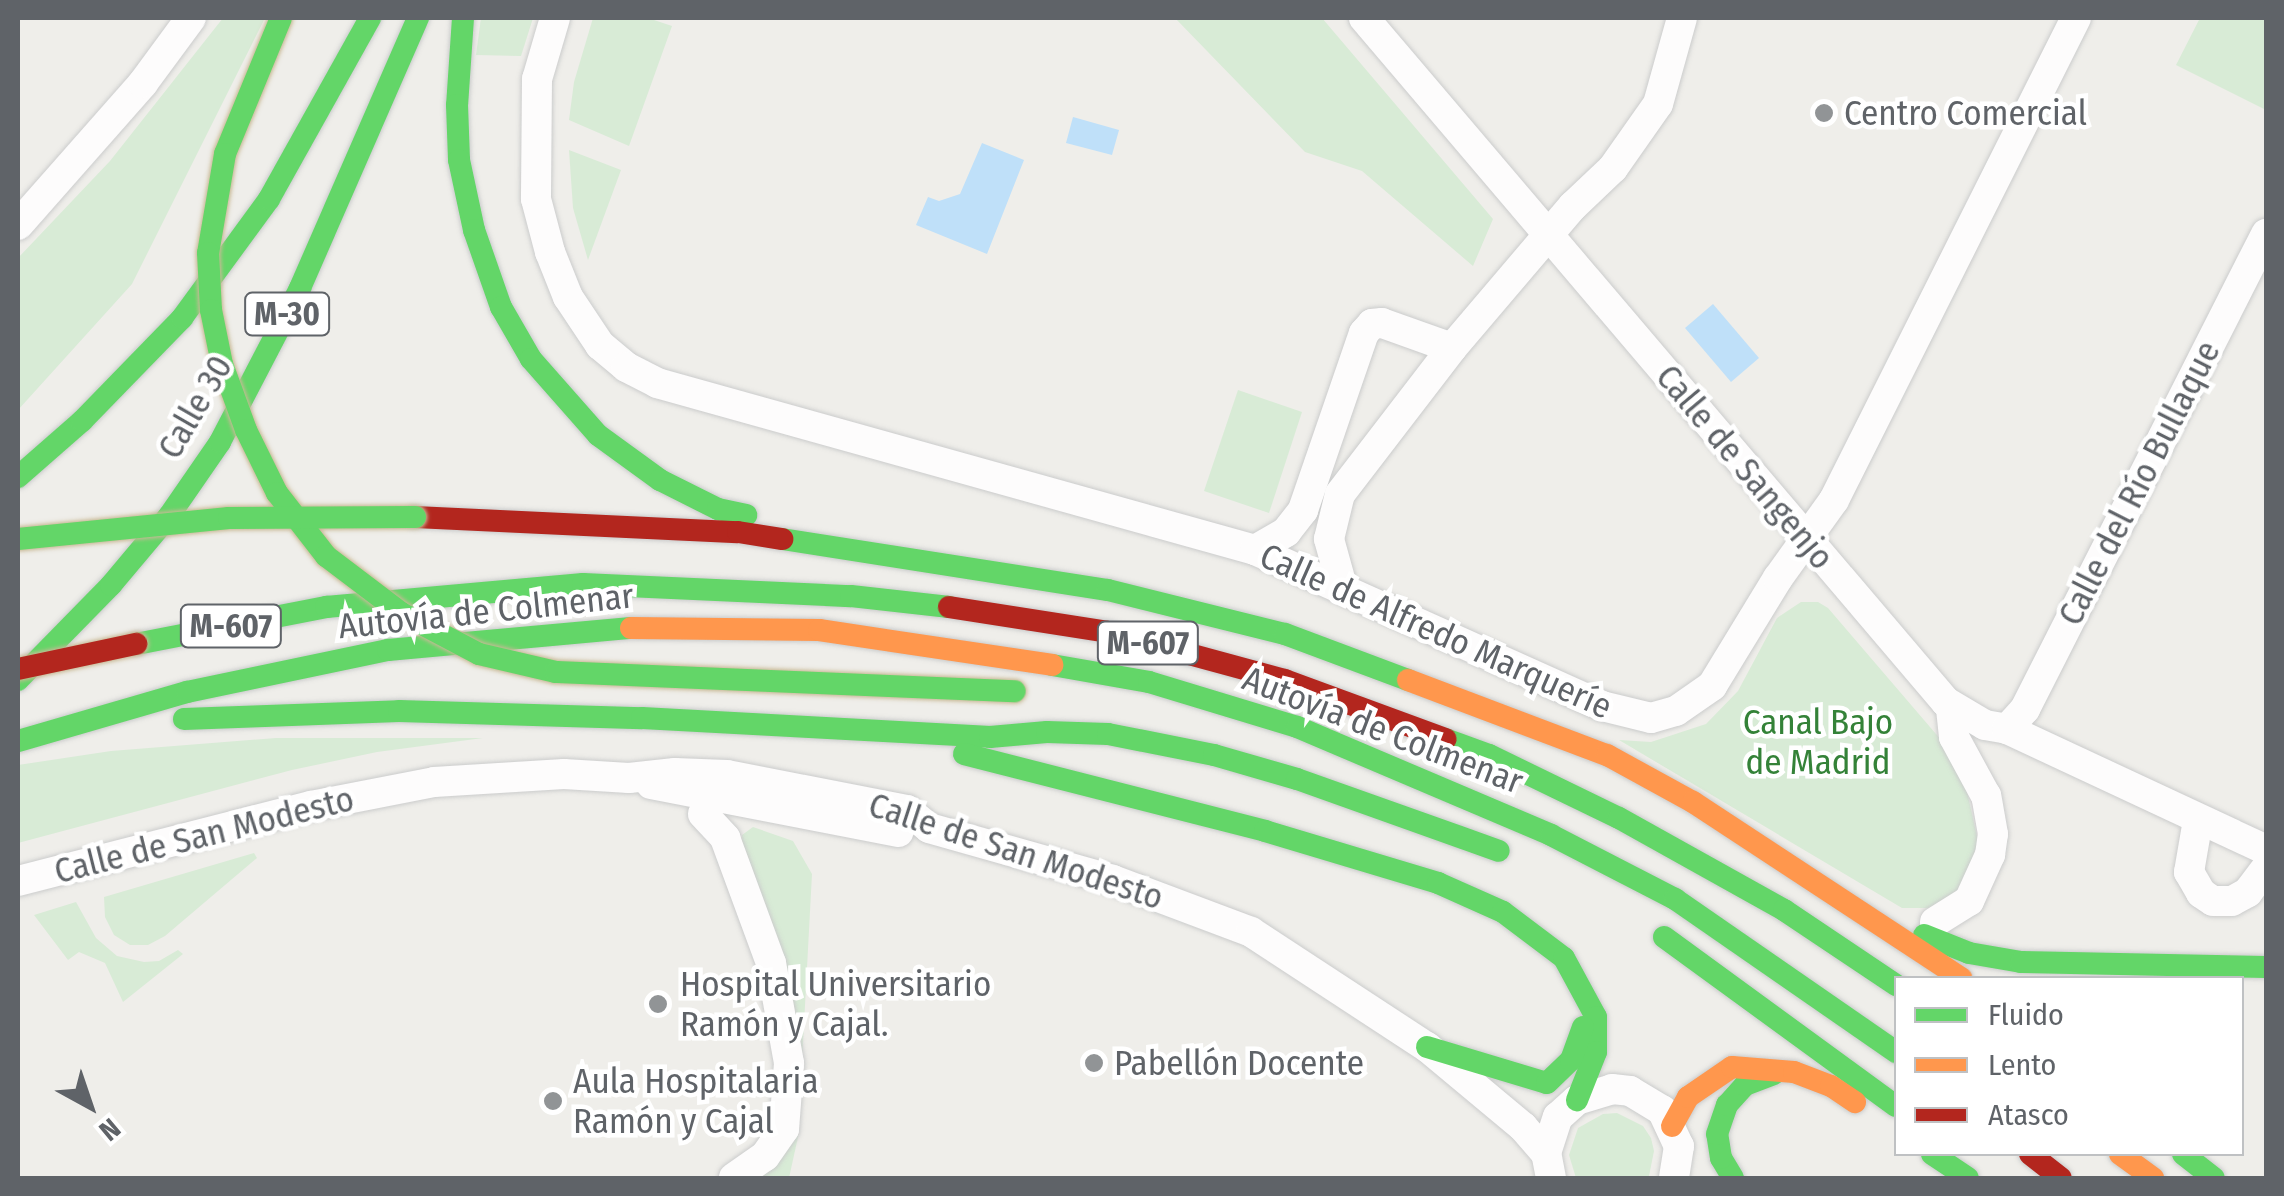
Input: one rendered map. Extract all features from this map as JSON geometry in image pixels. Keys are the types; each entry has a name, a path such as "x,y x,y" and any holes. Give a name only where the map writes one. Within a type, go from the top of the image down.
{"highway":[{"path":"282,18 224,154 208,253 211,310 222,364 246,430 277,493 326,556 400,613 480,654 556,672 1024,692"},
{"name":"Calle 30","path":"18,478 82,421 182,318 269,199 370,18"},
{"name":"Calle 30","path":"18,680 111,585 169,516 220,442 300,288 418,18"},
{"path":"463,18 458,73 459,160 474,230 501,307 531,359 598,435 660,480 718,509 1108,590 1285,634 1464,698 1608,756 1693,802 1958,976"},
{"path":"186,264 250,172"},
{"path":"29,435 77,391"},
{"path":"18,539 229,518 415,517 738,532 974,565"},
{"path":"687,554 974,565"},
{"path":"326,607 464,576 560,562"},
{"name":"Autovía de Colmenar","path":"18,669 326,607 494,589 655,584 851,596 975,610 1108,632 1285,680 1490,756 1619,818 1784,910 1894,985"},
{"name":"Autovía de Colmenar","path":"18,741 187,692 388,650 604,628 820,630 1148,682 1298,726 1551,835 1675,900 1894,1051"},
{"path":"42,736 187,719 399,711 642,718 990,738 1092,733 1160,743 1324,786 1516,859"},
{"path":"838,732 989,758 1438,882 1503,912 1536,933 1564,958 1596,1017 1597,1038 1586,1085 1574,1102"},
{"path":"1231,732 1404,771"},
{"path":"1554,737 1698,818 1934,976"},
{"path":"1693,802 1754,827 1919,932 1969,953 2021,962 2266,967"},
{"path":"1647,926 1714,970 1894,1105"},
{"path":"1426,1047 1464,1055 1524,1080 1547,1083 1571,1060 1584,1026 1586,994"},
{"path":"1675,1136 1688,1097 1710,1078 1732,1067 1794,1072 1832,1086 1894,1129"},
{"path":"1732,1178 1721,1158 1716,1134 1727,1105 1745,1085 1768,1074 1794,1072"},
{"path":"1935,1156 1968,1178"},
{"path":"1956,1156 1983,1178"},
{"path":"2033,1156 2061,1178"},
{"path":"2123,1156 2153,1178"},
{"path":"2146,1156 2169,1178"},
{"path":"2186,1156 2214,1178"}],"street":[{"path":"18,225 143,83 191,18"},
{"name":"Calle de Alfredo Marqueríe","path":"555,18 537,79 536,199 550,252 568,297 600,345 626,368 657,383 1255,550 1602,706 1651,718 1676,711 1712,686 1840,490 2076,18"},
{"name":"Calle de Sangenjo","path":"1364,18 1951,706 1985,726 2007,729 2266,850"},
{"path":"1255,550 1286,532 1303,510 1325,492 1550,234 1613,168 1658,104 1682,18"},
{"name":"Calle del Río Bullaque","path":"2007,729 2026,709 2266,234"},
{"path":"1342,586 1328,539 1325,492 1364,332 1372,324 1382,323 1452,348"},
{"path":"1936,922 1970,902 1990,855 1993,834 1986,796 1954,737 1951,706"},
{"name":"Calle de San Modesto","path":"18,882 310,806 434,782 564,774 629,778 707,772 911,823 1113,880 1251,932 1426,1047 1511,1090 1574,1102"},
{"name":"Calle de San Modesto","path":"629,778 699,796 911,823"},
{"path":"703,814 725,838 772,963 790,1063 784,1128 765,1156 734,1178"},
{"path":"2198,820 2190,872 2201,892 2213,901 2232,901 2248,892 2266,868"},
{"name":"Calle de San Modesto","path":"1426,1047 1522,1127 1548,1166"},
{"path":"1548,1166 1550,1134 1574,1102 1593,1092 1630,1091 1662,1110 1675,1136 1714,1178"},
{"path":"1674,1178 1675,1136"}],"green space":[{"path":"223,18 265,18 132,284 18,410 18,258 110,161"},
{"path":"481,18 533,18 521,56 476,55"},
{"path":"593,18 648,18 672,26 629,146 569,120 574,82"},
{"path":"1175,18 1322,18 1493,219 1473,266 1362,171 1305,152"},
{"path":"2200,18 2266,18 2266,110 2176,65"},
{"path":"569,150 621,170 588,260 573,208"},
{"path":"1238,390 1302,412 1269,513 1204,491"},
{"name":"Canal Bajo de Madrid","path":"1801,602 1818,602 1828,608 1942,741 1964,778 1978,841 1965,882 1942,908 1902,908 1619,740 1651,742 1706,724 1738,691 1777,618"},
{"path":"276,738 483,738 377,752 292,770 18,843 18,765 111,751"},
{"path":"753,827 793,841 812,874 798,1137 789,1178 753,1178 792,1129 742,844 742,835"},
{"path":"254,853 257,858 165,936 148,945 130,945 114,935 105,917 104,897"},
{"path":"76,902 96,938 117,956 144,962 159,961 178,950 183,954 123,1002 105,963 79,952 68,960 34,915"},
{"path":"1617,1113 1643,1126 1651,1138 1654,1151 1649,1176 1576,1178 1569,1155 1578,1128 1603,1114"}],"water":[{"path":"1073,117 1119,130 1112,155 1066,143"},
{"path":"982,143 1024,160 987,254 916,225 928,197 939,201 960,194"},
{"path":"1713,304 1759,358 1731,382 1685,328"}],"traffic: fast":[{"path":"281,18 225,154 208,253 211,310 222,364 246,430 277,493 326,556 401,613 479,654 556,672 1015,691"},
{"path":"18,477 82,421 182,318 269,199 370,18"},
{"path":"18,680 111,585 169,516 220,442 300,288 418,18"},
{"path":"463,18 457,105 459,160 474,230 501,307 531,359 598,435 660,480 718,509 746,515"},
{"path":"18,539 229,518 415,517"},
{"path":"782,539 1108,590 1285,634 1408,680"},
{"path":"136,644 326,607 583,584 851,596 949,607"},
{"path":"18,741 187,692 388,650 631,628"},
{"path":"1052,665 1149,682 1297,727 1551,835 1675,899 1894,1051"},
{"path":"184,719 399,711 642,718 990,737 1047,732 1108,734 1214,755 1297,779 1499,851"},
{"path":"1445,739 1489,755 1619,818 1784,910 1894,984"},
{"path":"964,754 1265,831 1438,883 1503,912 1564,958 1596,1017 1596,1052 1577,1100"},
{"path":"1924,935 1969,953 2021,962 2266,967"},
{"path":"1664,937 1894,1105"},
{"path":"1427,1047 1547,1083 1571,1060 1583,1027"},
{"path":"1733,1178 1721,1158 1717,1134 1727,1105 1745,1085 1774,1074"},
{"path":"1935,1156 1968,1178"},
{"path":"2186,1156 2214,1178"}],"traffic: slow":[{"path":"631,628 819,630 1052,665"},
{"path":"1408,680 1607,755 1693,802 1958,976"},
{"path":"1672,1126 1688,1097 1732,1067 1794,1072 1831,1086 1855,1102"},
{"path":"2123,1156 2153,1178"}],"traffic: jam":[{"path":"415,517 738,532 782,539"},
{"path":"949,607 1108,632 1285,680 1445,739"},
{"path":"18,669 136,644"},
{"path":"2033,1156 2061,1178"}],"place":[{"name":"Centro Comercial","path":"1824,113"},
{"name":"Hospital Universitario Ramón y Cajal.","path":"658,1004"},
{"name":"Pabellón Docente","path":"1094,1063"},
{"name":"Aula Hospitalaria Ramón y Cajal","path":"553,1101"}]}
